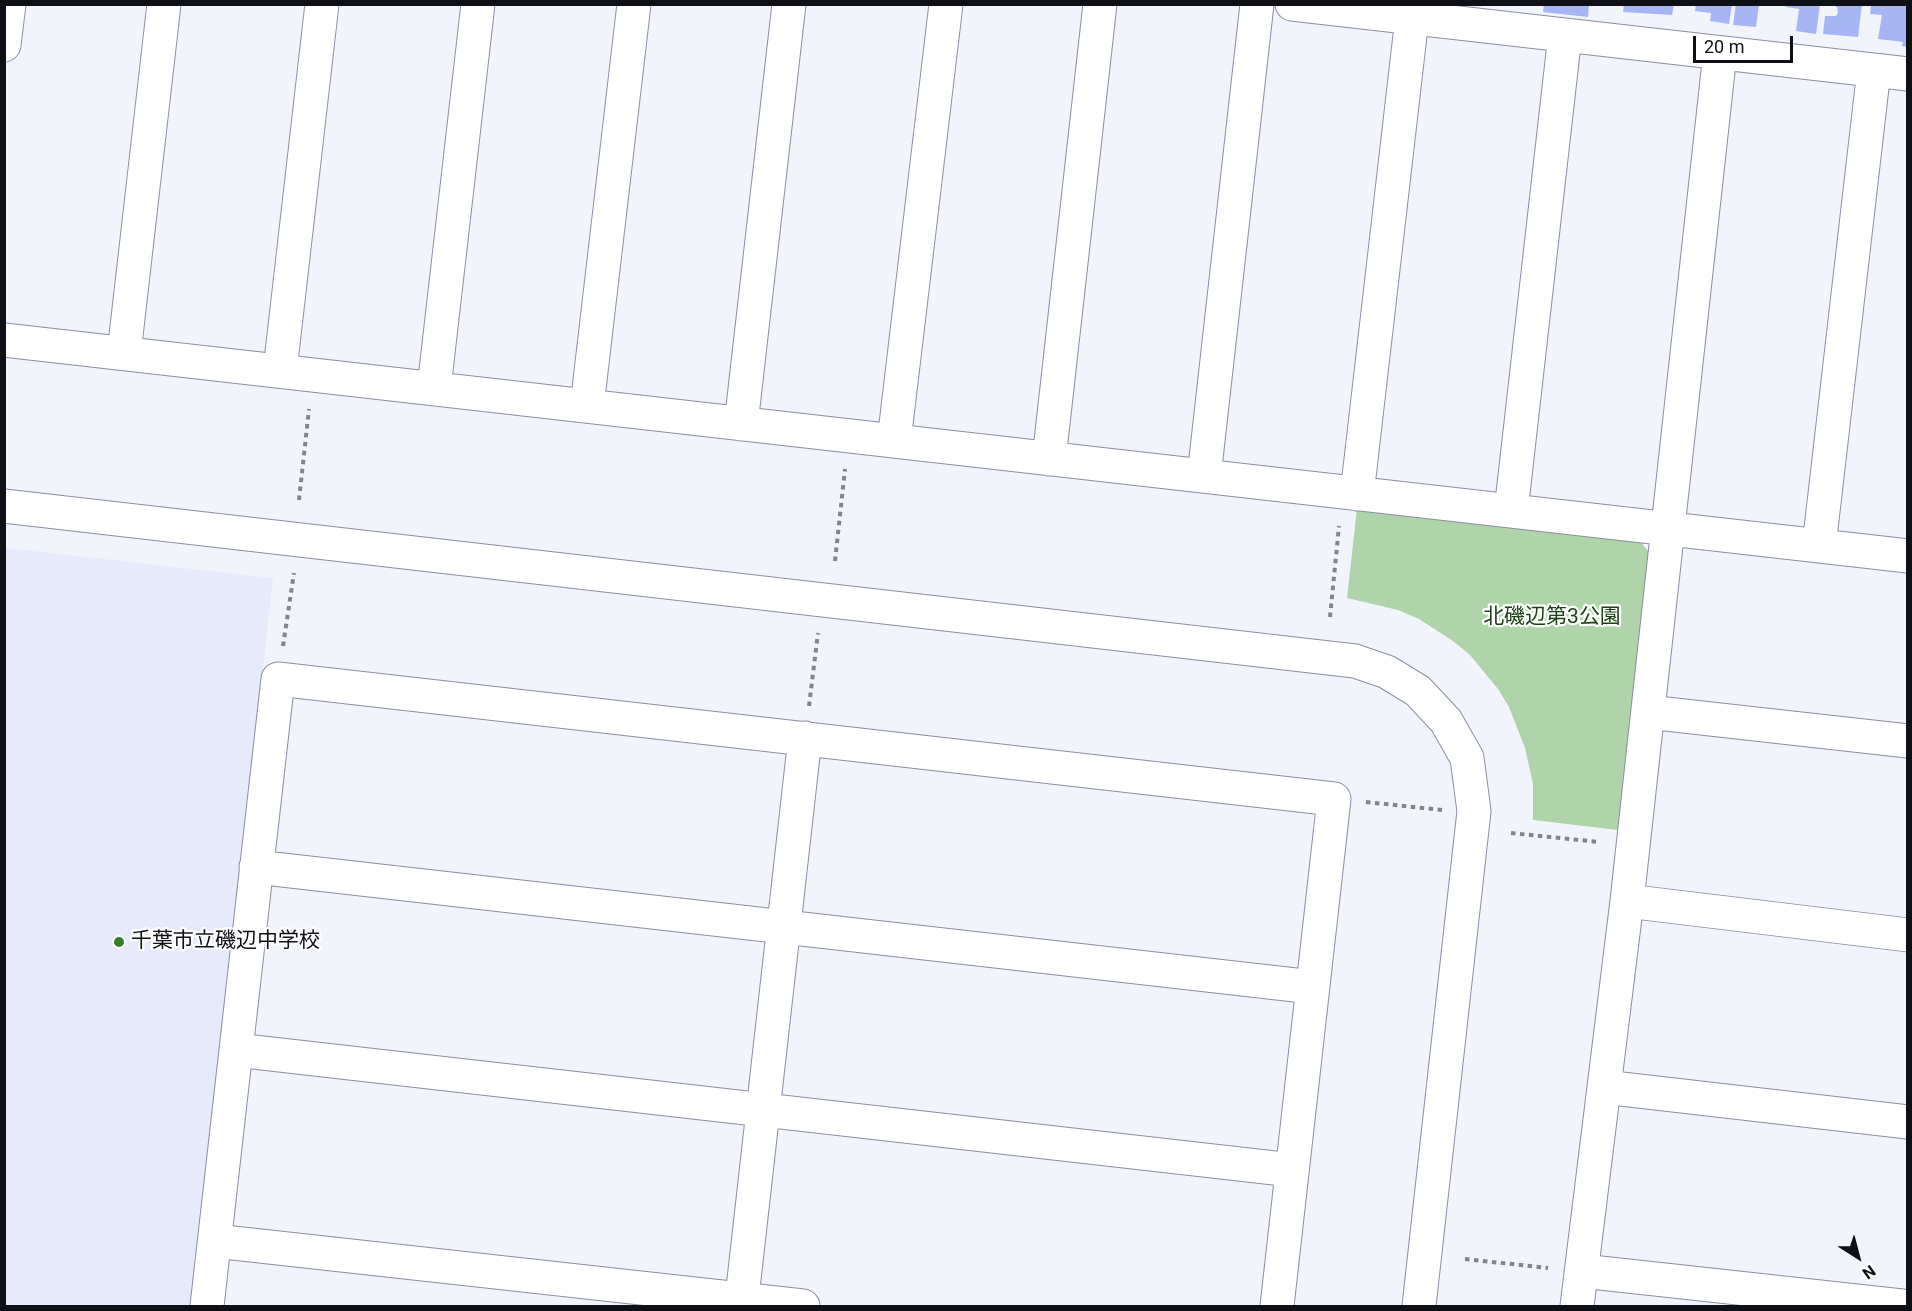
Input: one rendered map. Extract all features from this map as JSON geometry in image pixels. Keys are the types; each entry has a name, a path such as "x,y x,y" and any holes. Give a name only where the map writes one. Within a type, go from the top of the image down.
{"street":[{"path":"4,45 9,4"},
{"path":"124,354 164,4"},
{"path":"280,370 322,4"},
{"path":"434,388 478,4"},
{"path":"587,406 633,4"},
{"path":"741,424 789,4"},
{"path":"894,441 945,4"},
{"path":"1049,459 1100,4"},
{"path":"1204,476 1257,4"},
{"path":"1292,4 1412,18 1508,17 1565,35 1908,74"},
{"path":"1350,493 1412,18"},
{"path":"1511,511 1565,35"},
{"path":"1577,1306 1627,901 1720,53"},
{"path":"1819,546 1874,70"},
{"path":"4,340 1908,556"},
{"path":"4,506 1355,661 1387,672 1418,691 1446,721 1467,758 1473,811 1419,1306"},
{"path":"207,1306 278,679 1335,799 1276,1306"},
{"path":"1648,712 1908,741"},
{"path":"742,1303 805,738"},
{"path":"256,867 1313,987"},
{"path":"1627,901 1908,935"},
{"path":"236,1050 1292,1170"},
{"path":"1604,1087 1908,1122"},
{"path":"215,1241 742,1303 803,1306"},
{"path":"1582,1271 1847,1304 1902,1306"}],"path":[{"path":"299,500 313,375"},
{"path":"835,561 849,436"},
{"path":"1330,617 1350,493"},
{"path":"278,679 294,570"},
{"path":"805,738 819,630"},
{"path":"1335,799 1445,811"},
{"path":"1511,833 1633,846"},
{"path":"1465,1260 1582,1271"}],"shaded area":[{"name":"千葉市立磯辺中学校","path":"5,548 273,578 192,1306 5,1306"}],"green space":[{"name":"北磯辺第3公園","path":"1357,508 1639,540 1649,552 1618,830 1533,820 1533,784 1525,748 1509,707 1498,689 1470,655 1419,619 1398,610 1347,598"}],"building":[{"path":"1544,4 1589,4 1588,17 1543,12"},
{"path":"1624,4 1674,4 1672,15 1623,12"},
{"path":"1696,4 1732,4 1729,24 1710,21 1711,13 1695,11"},
{"path":"1736,4 1759,4 1756,27 1733,25"},
{"path":"1787,4 1820,4 1816,34 1796,31 1799,9 1786,7"},
{"path":"1831,4 1862,4 1858,37 1823,34 1825,16 1836,16 1838,13 1837,7"},
{"path":"1871,4 1908,4 1908,47 1902,46 1903,42 1878,39 1882,15 1870,14"}],"place":[{"name":"千葉市立磯辺中学校","path":"119,942"}]}
